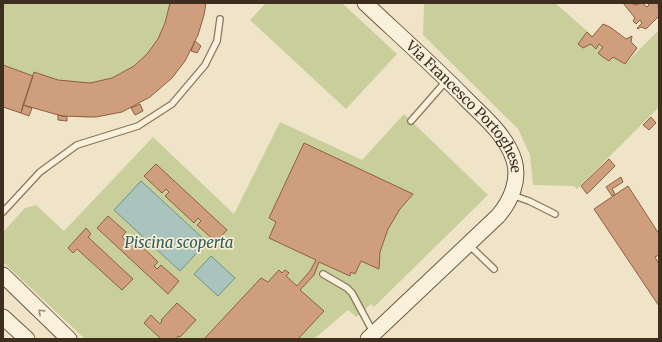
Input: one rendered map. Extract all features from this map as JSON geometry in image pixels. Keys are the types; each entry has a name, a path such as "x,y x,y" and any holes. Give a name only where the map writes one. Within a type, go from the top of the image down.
{"street":[{"name":"Via Francesco Portoghese","path":"365,3 447,80 489,122 510,149 516,173 512,194 506,206 373,338"},
{"path":"3,275 69,339"},
{"path":"3,317 27,339"}],"lane":[{"path":"3,212 40,172 77,145 138,126 172,104 205,65 217,41 220,20"},
{"path":"411,121 447,80"},
{"path":"512,194 555,214"},
{"path":"468,244 494,269"},
{"path":"323,274 347,288 352,293 373,338"}],"green space":[{"path":"3,3 204,3 201,22 186,57 161,87 146,99 128,108 110,114 89,118 56,114 3,98"},
{"path":"266,3 342,3 397,54 346,109 250,20"},
{"path":"424,3 555,3 625,64 659,30 659,107 577,189 574,186 533,185 530,155 518,129 423,35"},
{"path":"404,114 488,195 374,307 371,304 356,317 348,310 314,339 85,339 3,262 3,232 25,208 36,205 64,231 153,137 234,214 280,122 362,160"}],"water":[{"name":"Piscina scoperta","path":"141,181 207,242 180,271 114,210"},
{"path":"211,256 235,278 218,296 194,274"}],"building":[{"path":"170,3 206,3 198,35 185,61 172,78 150,97 122,112 96,117 62,116 23,105 34,72 58,80 90,83 112,78 134,66 147,54 158,39 165,23"},
{"path":"623,3 632,3 634,5 642,3 647,7 649,5 648,3 658,3 659,16 646,29 641,27 638,29 637,28 642,23 640,20 636,24 633,21 635,18"},
{"path":"603,24 610,27 626,39 632,36 631,42 637,48 625,64 613,57 609,61 603,57 598,53 603,47 599,44 596,49 591,44 583,48 578,44 587,32 592,37"},
{"path":"195,41 201,46 197,53 191,51"},
{"path":"3,65 33,76 21,113 3,107"},
{"path":"140,104 143,111 135,115 131,108"},
{"path":"23,105 32,108 29,116 21,113"},
{"path":"58,115 67,117 67,121 58,120"},
{"path":"651,117 656,123 649,130 643,125"},
{"path":"304,143 413,194 400,209 388,229 380,252 379,269 361,261 355,274 351,272 350,276 319,262 314,275 300,290 324,311 298,339 204,339 261,278 268,282 279,270 282,273 285,270 289,273 286,276 297,286 310,271 316,260 269,238 276,222 269,218"},
{"path":"609,159 615,166 587,194 581,186"},
{"path":"156,164 227,230 216,242 197,225 201,221 198,218 194,223 165,196 169,192 166,189 162,193 144,176"},
{"path":"621,177 623,182 612,189 615,194 612,196 606,187"},
{"path":"628,186 659,234 659,255 655,257 659,264 659,306 594,209"},
{"path":"108,216 126,232 122,237 125,240 130,235 158,262 154,266 157,269 161,265 179,281 168,294 97,228"},
{"path":"86,228 91,234 88,237 133,279 122,290 77,249 73,253 68,248"},
{"path":"177,303 196,320 180,337 178,336 176,339 161,339 144,323 151,315 160,324 162,321 161,320"}]}
